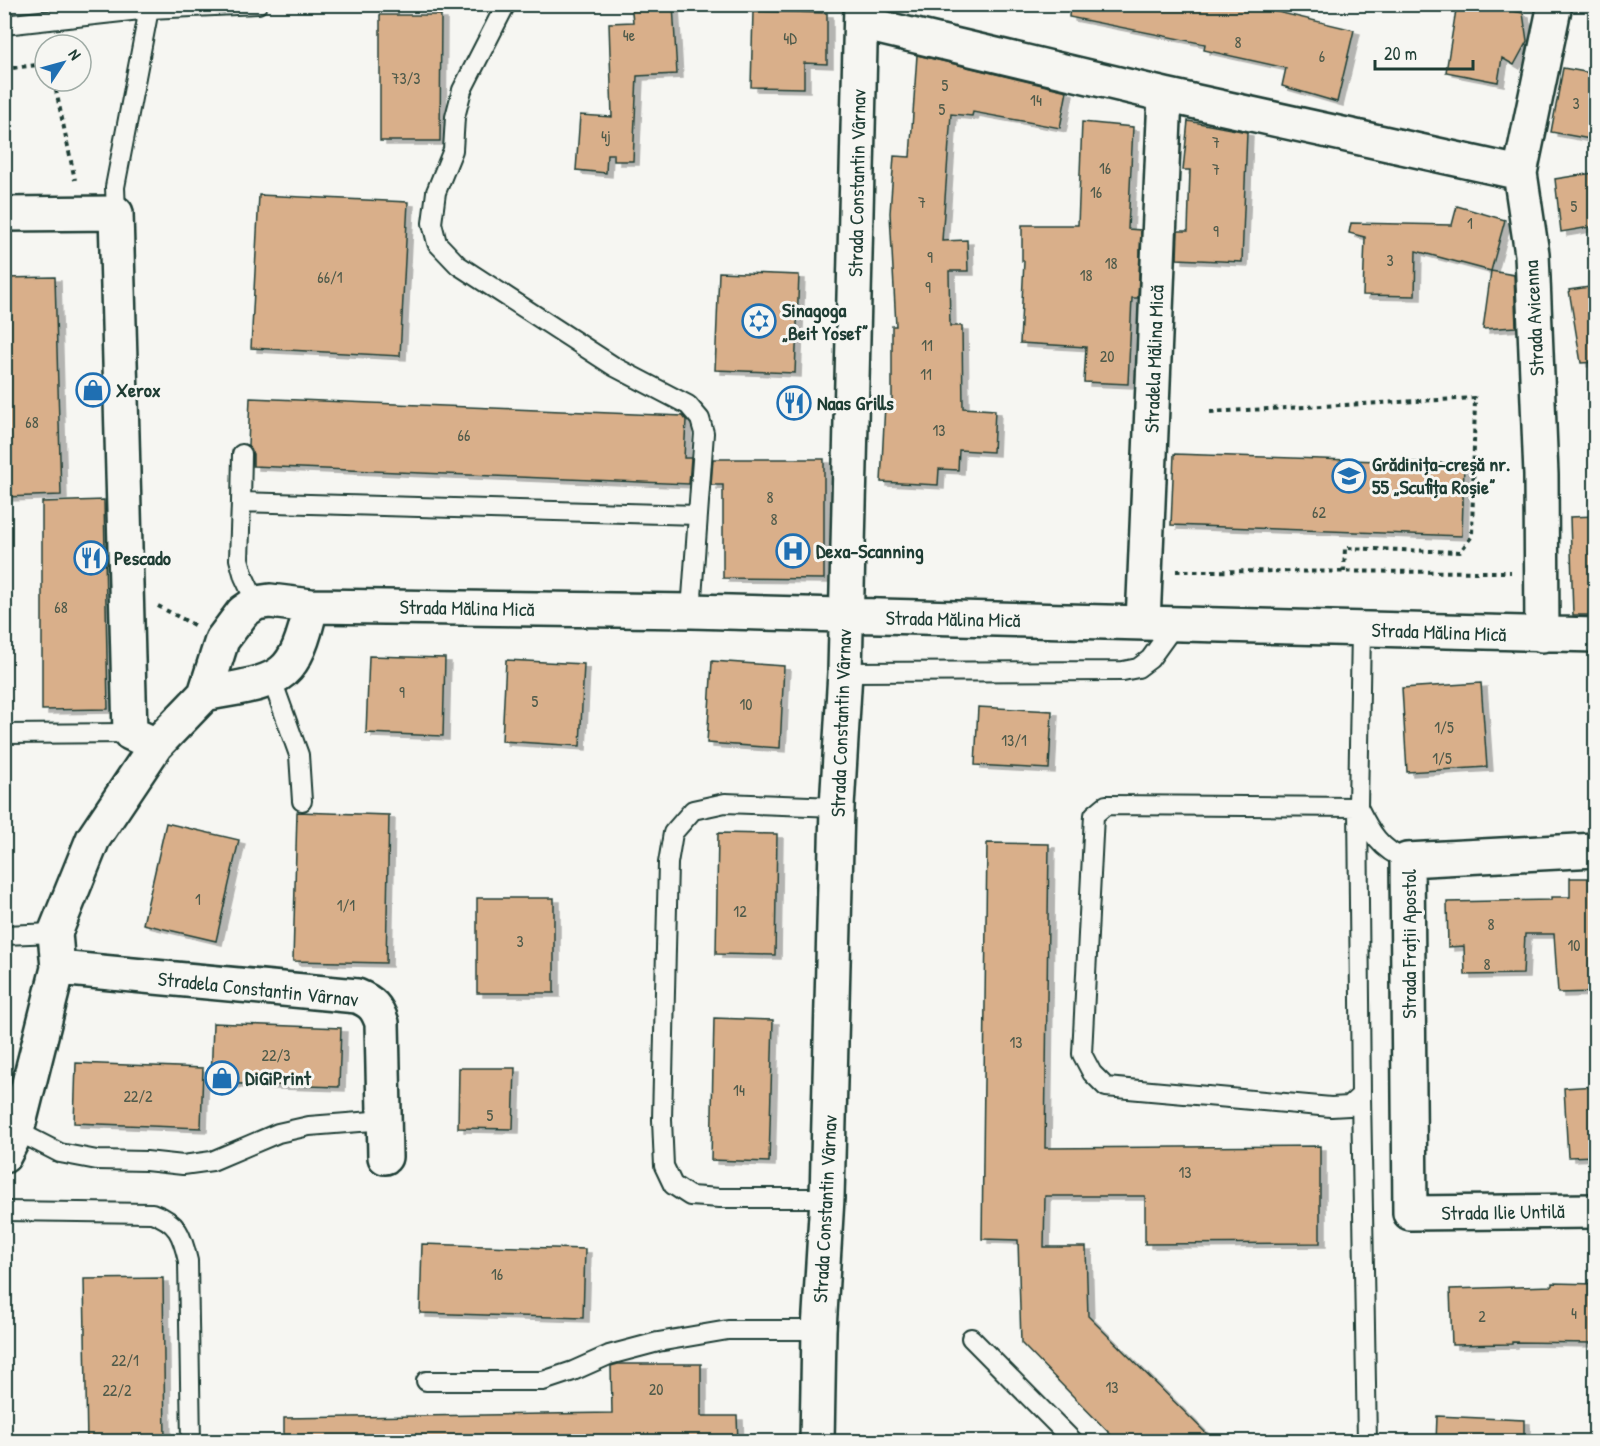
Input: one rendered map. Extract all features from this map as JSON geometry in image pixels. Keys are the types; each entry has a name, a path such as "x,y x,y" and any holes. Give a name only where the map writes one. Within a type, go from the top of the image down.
{"street":[{"name":"Strada Avicenna","path":"1542,635 1541,475 1532,254 1520,173 1555,4"},
{"path":"861,14 1165,94 1520,173"},
{"name":"Strada Constantin Vârnav","path":"817,1442 819,1330 827,1198 837,807 845,672 861,14"},
{"name":"Stradela Mălina Mică","path":"1143,623 1165,94"},
{"path":"4,214 82,211 116,213 125,590 142,739"},
{"name":"Strada Mălina Mică","path":"256,603 270,601 311,606 691,611 1596,635"},
{"path":"205,694 222,640 243,612 256,603"},
{"path":"11,1143 58,968 56,933 93,839 142,739 205,694 272,680 285,671 296,656 304,637 311,606"},
{"name":"Strada Frații Apostol","path":"1410,1213 1407,860 1596,850"},
{"name":"Stradela Constantin Vârnav","path":"58,968 357,996 369,1001 378,1010 382,1023 385,1157"},
{"name":"Strada Ilie Untilă","path":"1410,1213 1596,1211"}],"lane":[{"path":"4,25 149,9 258,4"},
{"path":"506,4 462,90 455,117 453,150 436,192 432,223 437,243 458,265 615,367 688,405 700,419 704,434 691,611"},
{"path":"116,213 116,186 149,9"},
{"path":"242,454 239,559 244,578 256,603"},
{"path":"241,502 698,515"},
{"path":"845,672 1124,671 1138,668 1150,659 1176,623"},
{"path":"1361,630 1358,807 1366,1442"},
{"path":"272,680 298,755 302,801"},
{"path":"4,734 142,739"},
{"path":"827,1198 690,1196 673,1185 664,1166 662,1120 668,863 673,833 693,810 725,803 837,807"},
{"path":"1358,807 1106,805 1094,815 1082,1054 1092,1073 1106,1087 1331,1107 1349,1106 1361,1095"},
{"path":"1358,807 1367,825 1383,846 1394,855 1407,860"},
{"path":"4,935 56,933"},
{"path":"11,1143 97,1160 146,1161 183,1165 212,1161 278,1133 309,1126 385,1120"},
{"path":"4,1211 152,1213 168,1218 184,1243 188,1261 191,1442"},
{"path":"426,1381 543,1381 609,1355 658,1342 728,1330 819,1330"},
{"path":"971,1338 1074,1442"}],"path":[{"path":"4,69 33,65"},
{"path":"57,93 82,211"},
{"path":"1209,412 1475,398 1472,536 1460,552 1345,548 1344,572"},
{"path":"1145,571 1542,572"},
{"path":"125,590 222,640"}],"building":[{"path":"631,4 673,4 677,74 637,76 633,161 614,161 614,154 607,154 606,173 576,170 580,115 612,117 609,23 633,22"},
{"path":"1070,4 1266,4 1265,9 1354,30 1337,102 1282,86 1286,68 1204,50 1205,44 1069,17"},
{"path":"1457,4 1477,4 1523,13 1527,41 1514,65 1502,58 1498,82 1446,72"},
{"path":"753,11 827,13 827,64 804,63 804,88 751,87"},
{"path":"380,15 441,15 440,141 380,141"},
{"path":"917,55 1067,91 1060,128 973,112 972,116 951,114 942,241 967,240 968,271 949,271 950,326 962,326 963,408 995,410 993,452 959,450 958,470 939,469 938,485 881,482 885,404 892,404 892,326 896,326 890,213 894,156 910,157"},
{"path":"1563,68 1596,74 1596,140 1551,132"},
{"path":"1188,121 1247,132 1242,262 1177,259 1178,231 1188,231 1190,170 1183,170"},
{"path":"1082,122 1133,127 1128,229 1141,230 1138,298 1132,298 1128,384 1084,382 1086,347 1020,343 1024,261 1022,261 1022,225 1078,225"},
{"path":"1593,173 1596,186 1596,226 1561,232 1555,179"},
{"path":"259,195 408,202 400,356 251,348"},
{"path":"1457,206 1505,220 1491,271 1416,251 1415,296 1363,295 1365,237 1349,233 1351,223 1452,225"},
{"path":"1491,271 1514,275 1516,327 1483,329"},
{"path":"719,272 799,275 795,373 715,370"},
{"path":"55,277 61,495 4,497 4,278"},
{"path":"1596,286 1596,362 1581,363 1569,290"},
{"path":"250,398 683,416 686,420 684,458 691,458 689,484 253,466 253,454 248,445"},
{"path":"1174,454 1464,464 1462,536 1171,525"},
{"path":"713,459 824,459 824,579 723,578 723,485 711,485"},
{"path":"104,500 108,709 42,710 42,502"},
{"path":"1596,516 1596,615 1573,615 1570,517"},
{"path":"369,656 445,658 443,736 366,733"},
{"path":"506,660 584,664 580,746 502,741"},
{"path":"712,661 784,666 780,748 707,743"},
{"path":"1481,683 1487,767 1407,772 1402,688"},
{"path":"978,707 1052,711 1049,769 975,765"},
{"path":"297,812 389,815 386,963 293,961"},
{"path":"166,823 239,840 216,941 143,924"},
{"path":"718,833 777,834 775,955 716,954"},
{"path":"987,843 1049,844 1045,1148 1320,1146 1320,1243 1145,1244 1145,1196 1045,1196 1044,1247 1086,1247 1088,1316 1215,1442 1118,1442 1021,1343 1018,1240 982,1239"},
{"path":"1570,878 1596,878 1596,992 1558,993 1554,934 1525,934 1523,974 1465,975 1464,946 1448,947 1447,902 1551,900 1551,897 1570,897"},
{"path":"477,898 554,898 554,993 477,993"},
{"path":"714,1018 773,1020 769,1162 711,1160"},
{"path":"213,1023 341,1028 339,1087 211,1083"},
{"path":"76,1063 203,1068 201,1128 74,1123"},
{"path":"459,1068 515,1068 513,1129 458,1128"},
{"path":"1596,1086 1596,1156 1568,1157 1564,1088"},
{"path":"422,1244 585,1249 583,1318 420,1313"},
{"path":"163,1278 165,1442 87,1442 84,1279"},
{"path":"1552,1283 1596,1284 1596,1343 1512,1342 1512,1344 1452,1345 1450,1289 1552,1286"},
{"path":"618,1364 701,1364 701,1416 737,1416 738,1442 284,1442 284,1418 612,1413 611,1366"},
{"path":"1437,1416 1524,1420 1524,1442 1436,1442"}],"place":[{"name":"Sinagoga „Beit Yosef”","path":"759,321"},
{"name":"Xerox","path":"93,390"},
{"name":"Naas Grills","path":"794,403"},
{"name":"Grădinița-creșă nr. 55 „Scufița Roșie”","path":"1349,476"},
{"name":"Dexa-Scanning","path":"793,551"},
{"name":"Pescado","path":"91,558"},
{"name":"DiGiPrint","path":"222,1078"}]}
